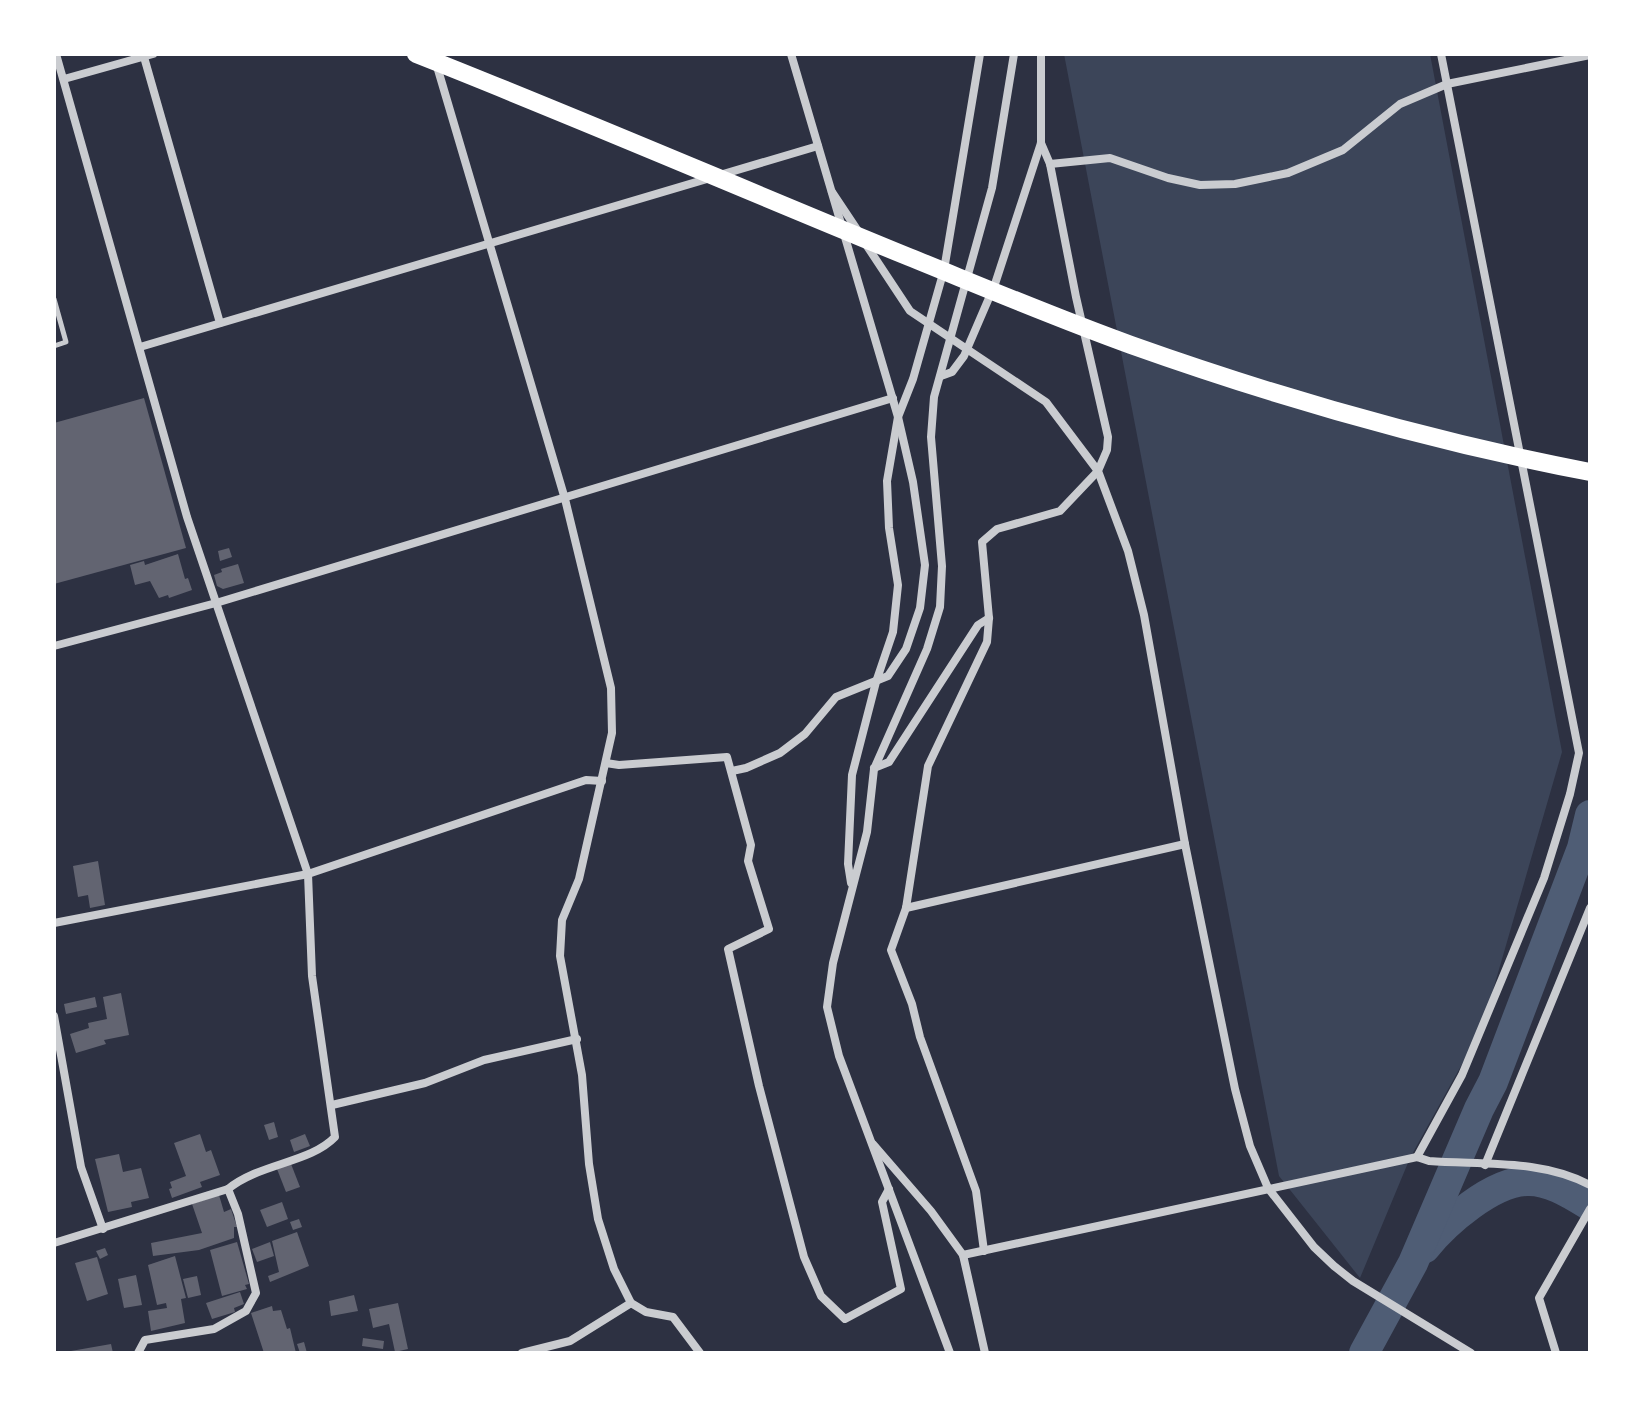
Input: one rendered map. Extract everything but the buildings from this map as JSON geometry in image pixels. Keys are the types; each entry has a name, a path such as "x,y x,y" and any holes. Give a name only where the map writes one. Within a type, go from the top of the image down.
{"highway":[{"path":"416,54 1130,345 1288,397 1440,439 1590,472"}],"street":[{"path":"54,1243 228,1189 243,1177 324,1148 335,1137 312,976 308,874 187,517 56,54"},
{"path":"433,54 565,499 611,688 612,733 579,879 562,920 560,956 577,1039 589,1164 598,1219 614,1269 631,1303 646,1312 673,1317 700,1353"},
{"path":"732,771 780,753 805,734 836,697 888,676 906,649 920,608 925,565 913,482 898,417 791,54"},
{"path":"852,888 848,864 852,775 876,682 893,632 898,585 889,528 887,481 898,417 913,379 944,270 980,54"},
{"path":"950,1353 839,1056 827,1007 833,963 867,832 874,769 927,649 940,607 942,566 931,437 934,397 992,188 1014,54"},
{"path":"941,376 952,372 964,356 983,313 1041,143 1041,54"},
{"path":"1417,1157 1462,1075 1544,878 1579,753 1505,391 1441,54"},
{"path":"1050,164 1110,158 1168,178 1200,185 1235,184 1288,173 1343,150 1400,104 1447,84 1590,55"},
{"path":"64,79 149,56 220,323"},
{"path":"984,1251 976,1191 891,950 906,908 928,766 987,642 989,618 982,542 997,529 1060,511 1098,471 1107,450 1108,437 1050,164 1041,143"},
{"path":"140,347 818,146"},
{"path":"832,192 910,311 1046,402 1098,471 1128,551 1144,615 1185,844 1235,1089 1250,1146 1268,1188 1314,1247 1353,1281 1471,1353"},
{"path":"54,646 216,603 893,398"},
{"path":"925,565 942,566"},
{"path":"874,769 889,762 978,625 989,618"},
{"path":"606,763 619,765 727,757 751,845 748,861 769,929 728,949 759,1086 804,1257 821,1296 845,1319 901,1289 882,1202 889,1189"},
{"path":"54,923 308,874 586,780 602,781"},
{"path":"906,908 1185,844"},
{"path":"1482,1165 1590,908"},
{"path":"54,1016 81,1167 103,1229"},
{"path":"332,1105 425,1083 484,1060 577,1039"},
{"path":"870,1140 931,1211 963,1255 985,1353"},
{"path":"963,1255 1417,1157 1429,1161 1538,1167 1575,1177 1590,1185"},
{"path":"138,1353 145,1340 214,1329 246,1311 256,1293 238,1214 228,1189"},
{"path":"1556,1353 1539,1298 1590,1209"},
{"path":"522,1353 570,1341 631,1303"}],"lane":[{"path":"54,299 66,342 54,346"}],"shaded area":[{"path":"1064,54 1430,54 1562,752 1482,1028 1410,1158 1360,1278 1279,1176"}],"waterway":[{"path":"1364,1353 1413,1263 1493,1082 1582,848 1590,815"},
{"path":"1425,1248 1471,1205 1513,1183 1544,1183 1590,1206"}]}
